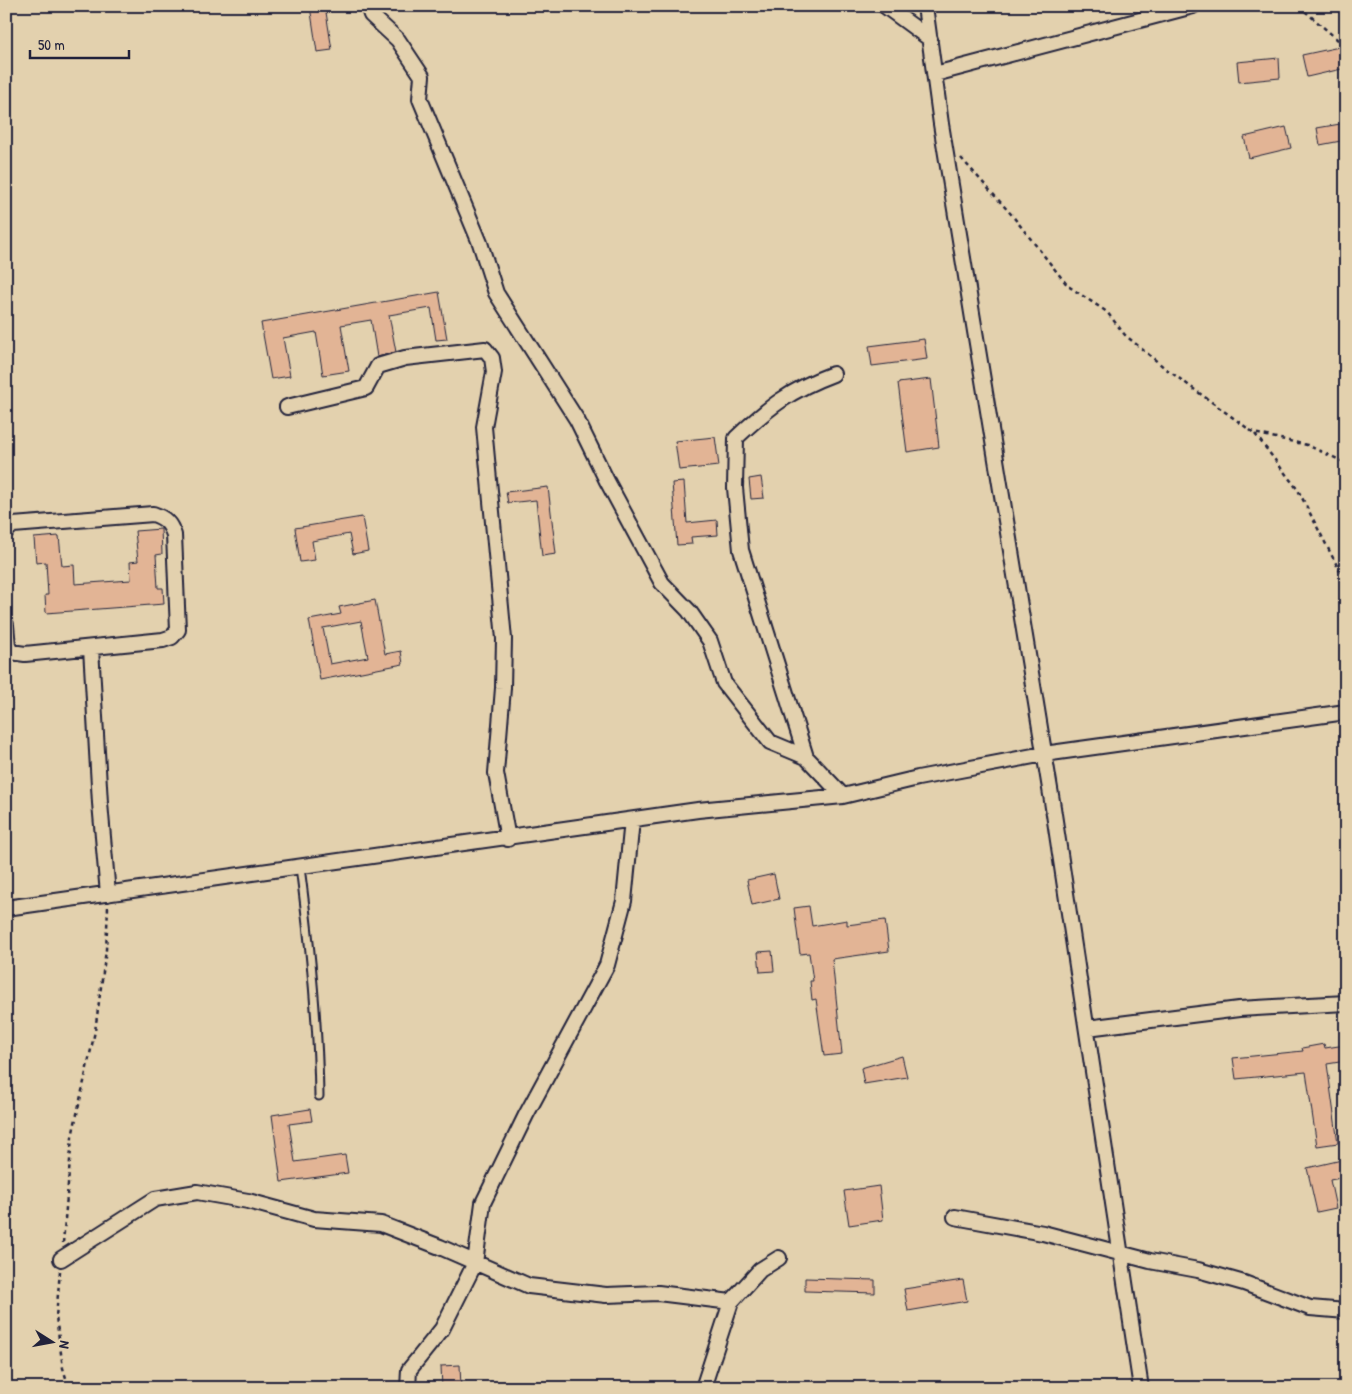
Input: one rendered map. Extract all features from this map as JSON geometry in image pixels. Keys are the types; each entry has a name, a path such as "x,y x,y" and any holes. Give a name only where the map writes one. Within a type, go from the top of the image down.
{"street":[{"path":"368,6 372,16 398,40 422,76 420,99 480,243 496,293 577,420 611,489 662,583 689,611 710,641 724,683 770,742 806,757 843,796"},
{"path":"885,6 930,39"},
{"path":"926,6 944,141 1044,754 1142,1388"},
{"path":"935,74 1193,6"},
{"path":"287,407 366,388 378,366 405,358 485,349 492,358 494,372 484,427 504,639 504,688 496,773 508,839"},
{"path":"806,757 741,550 735,488 736,438 769,408 804,385 833,374"},
{"path":"6,531 13,525 153,514 161,517 170,524 174,535 178,630 172,637 163,640 51,653 11,652 8,646 6,625"},
{"path":"91,648 100,803 108,894"},
{"path":"6,908 508,839 698,810 843,796 918,778 1044,754 1346,712"},
{"path":"408,1388 410,1370 442,1329 476,1263 483,1202 526,1115 607,965 624,901 632,820"},
{"path":"1087,1028 1239,1009 1346,1003"},
{"path":"61,1260 155,1199 197,1192 248,1201 314,1219 382,1224 529,1286 606,1295 658,1293 731,1302"},
{"path":"955,1217 1043,1233 1244,1282 1310,1308 1346,1311"},
{"path":"703,1388 731,1302 760,1270 779,1258"}],"lane":[{"path":"300,867 315,995 319,1096"}],"path":[{"path":"1298,6 1346,47"},
{"path":"944,141 1011,214 1068,286 1107,312 1124,335 1165,368 1254,432 1298,490 1346,583"},
{"path":"1254,432 1307,445 1346,462"},
{"path":"69,1388 63,1368 56,1317 72,1137 96,1022 106,950 108,894"}],"building":[{"path":"310,6 325,6 332,50 317,52"},
{"path":"1344,46 1346,68 1307,77 1302,55"},
{"path":"1279,58 1280,78 1239,82 1237,62"},
{"path":"1346,123 1346,140 1320,145 1317,128"},
{"path":"1286,127 1291,148 1249,158 1244,137"},
{"path":"439,292 447,339 436,340 431,308 389,315 396,352 377,357 371,320 341,325 349,371 323,375 316,332 283,338 290,376 271,379 261,323"},
{"path":"924,339 927,359 872,366 869,346"},
{"path":"931,379 939,447 907,452 898,383"},
{"path":"715,437 719,466 679,470 675,441"},
{"path":"761,477 764,498 751,499 749,479"},
{"path":"684,482 687,523 717,520 718,535 691,537 692,544 677,545 672,483"},
{"path":"548,487 556,554 542,556 536,500 508,503 506,492"},
{"path":"362,517 368,551 353,554 349,534 312,541 315,560 300,562 295,528"},
{"path":"161,529 162,554 156,555 158,588 163,588 164,604 46,613 45,595 48,595 46,562 36,563 34,538 59,536 62,566 74,565 75,584 131,580 130,562 138,561 135,531"},
{"path":"375,600 385,654 401,651 403,664 320,680 309,620 341,614 339,607","holes":["361,621 368,657 330,664 323,628"]},
{"path":"774,874 779,899 752,905 747,880"},
{"path":"809,906 812,926 847,920 847,925 885,920 889,951 832,959 842,1054 824,1056 816,999 812,1000 810,981 813,981 809,953 800,954 794,908"},
{"path":"772,951 774,971 760,972 758,952"},
{"path":"1324,1044 1325,1048 1346,1045 1346,1061 1327,1064 1338,1143 1317,1146 1306,1072 1236,1079 1233,1058 1303,1051 1302,1048"},
{"path":"902,1056 907,1077 864,1084 861,1068"},
{"path":"310,1109 312,1121 289,1124 295,1162 345,1155 348,1173 281,1182 272,1115"},
{"path":"1346,1159 1346,1177 1330,1180 1336,1208 1317,1212 1307,1168"},
{"path":"879,1186 883,1220 849,1225 844,1191"},
{"path":"805,1278 875,1280 875,1293 805,1291"},
{"path":"963,1280 967,1301 908,1311 904,1289"},
{"path":"460,1365 461,1388 442,1388 441,1366"}]}
